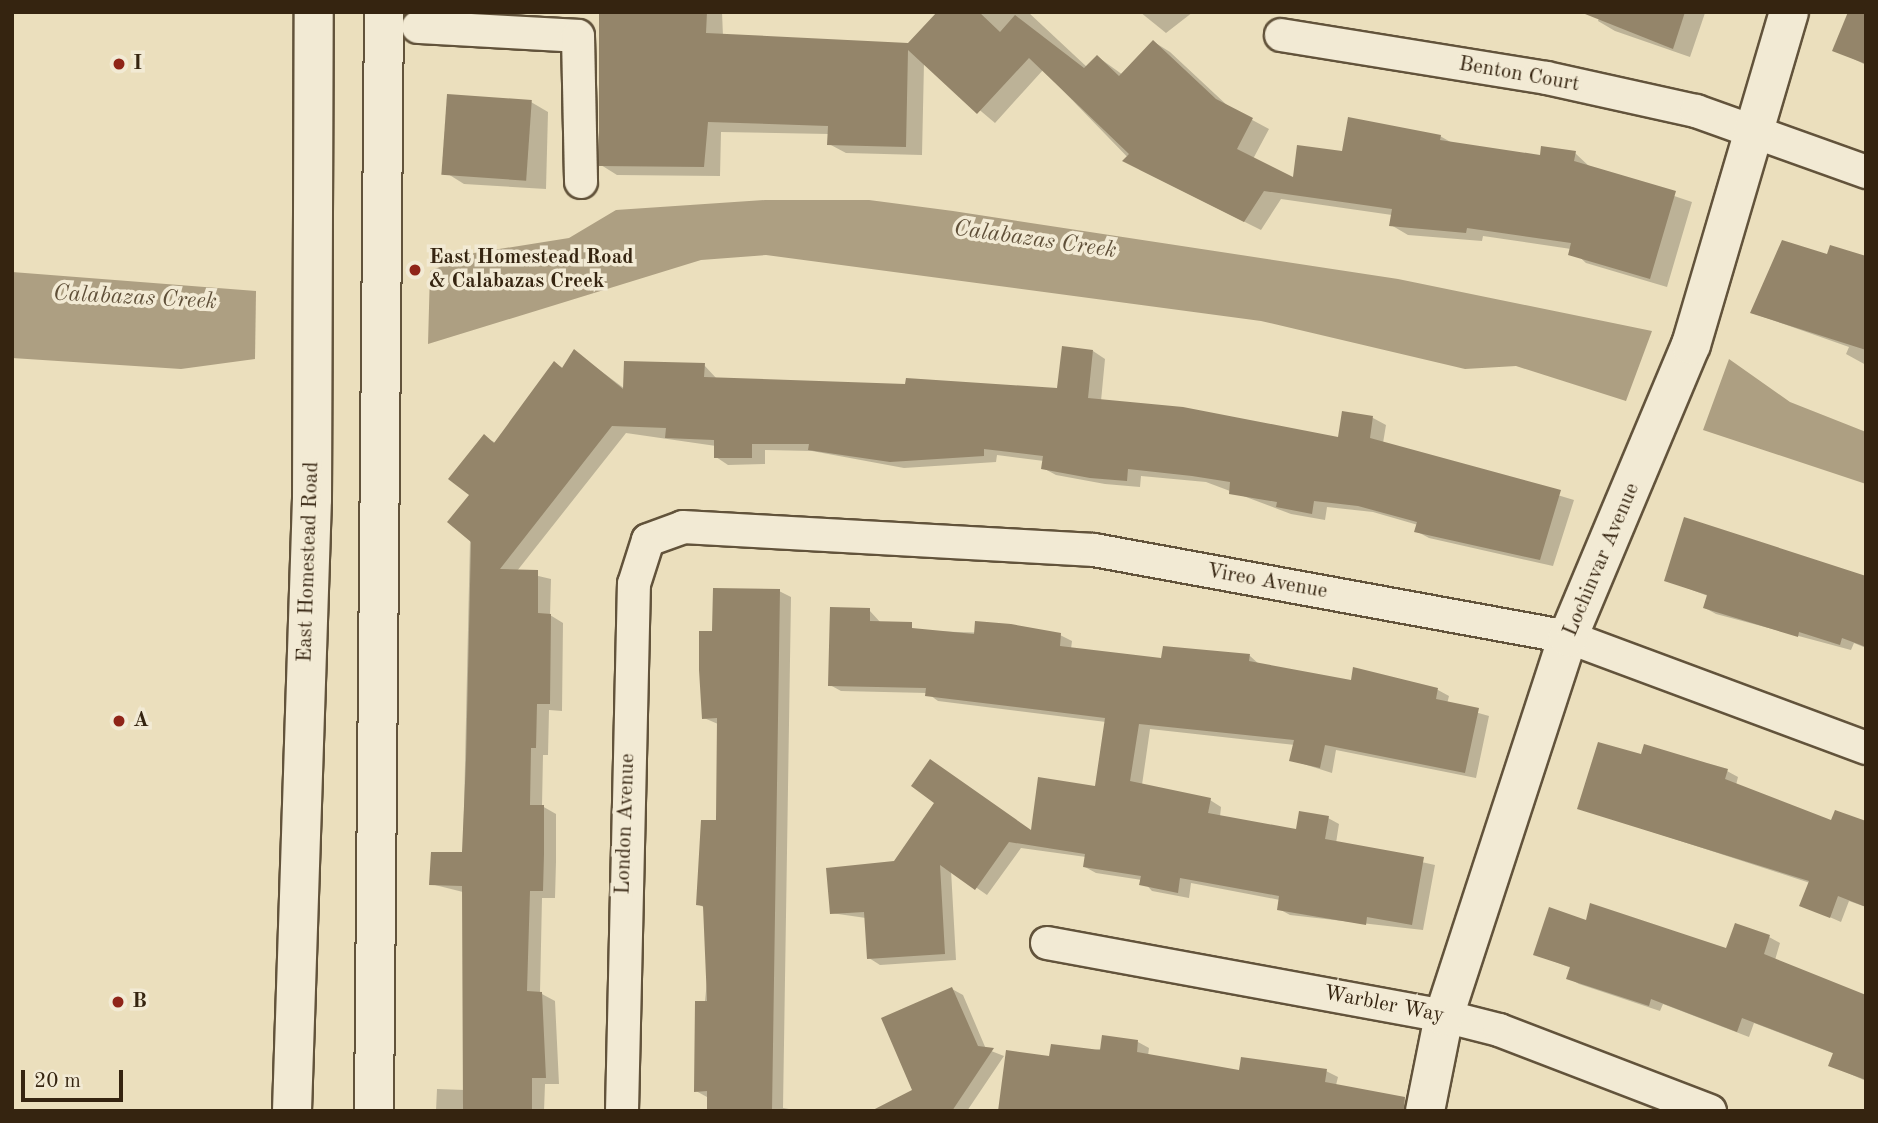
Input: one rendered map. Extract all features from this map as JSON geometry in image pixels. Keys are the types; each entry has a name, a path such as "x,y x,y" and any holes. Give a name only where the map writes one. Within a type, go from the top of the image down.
{"main road":[{"name":"East Homestead Road","path":"292,1111 312,499 314,12"},
{"name":"Lochinvar Avenue","path":"1425,1111 1444,1016 1569,637 1686,356 1789,12"},
{"path":"374,1111 401,19"}],"street":[{"path":"401,19 578,24 581,182"},
{"name":"Benton Court","path":"1281,35 1547,78 1754,129 1866,172"},
{"name":"Vireo Avenue","path":"648,540 683,527 1094,550 1569,637 1866,748"},
{"name":"London Avenue","path":"622,1111 634,584 648,540"},
{"name":"Warbler Way","path":"1047,943 1444,1016 1499,1030 1710,1111"}],"water":[{"name":"Calabazas Creek","path":"765,200 869,200 953,211 1398,279 1652,331 1626,401 1516,366 1465,369 1261,321 766,255 701,260 428,344 430,271 474,253 569,238 616,210"},
{"name":"Calabazas Creek","path":"12,272 256,291 255,359 181,369 12,358"},
{"path":"1729,359 1790,402 1866,432 1866,484 1703,430"}],"building":[{"path":"599,12 707,12 706,33 908,43 937,12 979,12 1000,32 1015,15 1084,68 1097,55 1119,76 1153,40 1216,99 1253,118 1237,149 1293,177 1297,145 1342,151 1348,117 1441,135 1440,140 1540,155 1541,146 1576,151 1574,161 1676,191 1650,279 1568,255 1571,243 1467,228 1466,233 1389,226 1392,209 1264,191 1244,222 1122,161 1129,154 1029,58 977,114 908,50 906,147 827,145 828,126 708,122 704,167 599,166"},
{"path":"1580,12 1685,12 1673,49"},
{"path":"1848,12 1866,12 1866,64 1832,51"},
{"path":"447,94 532,100 526,181 441,175"},
{"path":"1782,240 1827,254 1830,245 1866,256 1866,350 1750,313"},
{"path":"1062,346 1093,350 1088,398 1183,407 1338,437 1342,411 1373,416 1370,438 1561,490 1540,560 1414,532 1417,522 1358,506 1314,501 1312,514 1276,507 1277,502 1229,494 1230,482 1192,476 1128,469 1127,481 1090,478 1041,469 1043,456 984,449 984,456 890,462 808,450 809,444 752,444 752,458 714,458 714,440 665,438 666,428 612,426 500,569 538,570 538,613 551,614 550,704 537,704 536,748 531,748 530,805 544,805 544,854 543,891 530,891 527,991 542,992 546,1078 532,1078 532,1111 463,1111 462,886 429,885 431,852 462,852 471,542 447,522 469,495 448,479 484,434 494,443 554,361 562,368 574,349 623,389 624,361 705,363 704,377 905,384 906,378 1057,388"},
{"path":"1684,517 1866,576 1866,647 1842,638 1840,645 1799,632 1798,637 1703,608 1707,595 1664,581"},
{"path":"713,588 780,589 772,1111 707,1111 707,1091 694,1092 695,1001 707,1001 703,906 696,905 701,820 716,820 717,718 702,719 699,631 712,631"},
{"path":"830,607 870,608 870,621 912,622 912,628 974,634 975,621 1011,624 1061,633 1060,646 1161,658 1163,646 1250,654 1249,661 1351,680 1353,667 1438,688 1436,699 1479,708 1465,773 1325,745 1320,768 1289,761 1294,740 1139,724 1130,781 1211,798 1208,813 1296,829 1299,811 1329,816 1325,839 1424,857 1412,925 1367,917 1366,925 1277,910 1279,896 1180,878 1178,893 1139,885 1141,876 1083,867 1085,854 1009,842 975,890 940,865 945,954 867,959 864,912 830,914 826,868 894,861 934,803 911,786 930,759 1031,830 1038,777 1095,786 1105,718 925,696 926,688 828,686"},
{"path":"1598,742 1641,754 1644,744 1728,769 1725,779 1831,820 1835,810 1866,821 1866,907 1838,896 1830,918 1799,906 1809,881 1577,809"},
{"path":"1590,903 1726,948 1735,923 1770,935 1764,954 1866,995 1866,1080 1828,1066 1833,1053 1742,1018 1737,1032 1651,999 1649,1006 1566,979 1570,967 1533,955 1549,907 1586,920"},
{"path":"952,987 978,1046 994,1048 952,1111 871,1111 912,1090 881,1018"},
{"path":"1102,1035 1138,1040 1137,1052 1239,1070 1241,1057 1327,1069 1325,1082 1405,1097 1404,1111 998,1111 1006,1050 1049,1056 1051,1044 1100,1050"}],"place":[{"name":"I","path":"119,64"},
{"name":"East Homestead Road & Calabazas Creek","path":"415,270"},
{"name":"A","path":"119,721"},
{"name":"B","path":"118,1002"}]}
